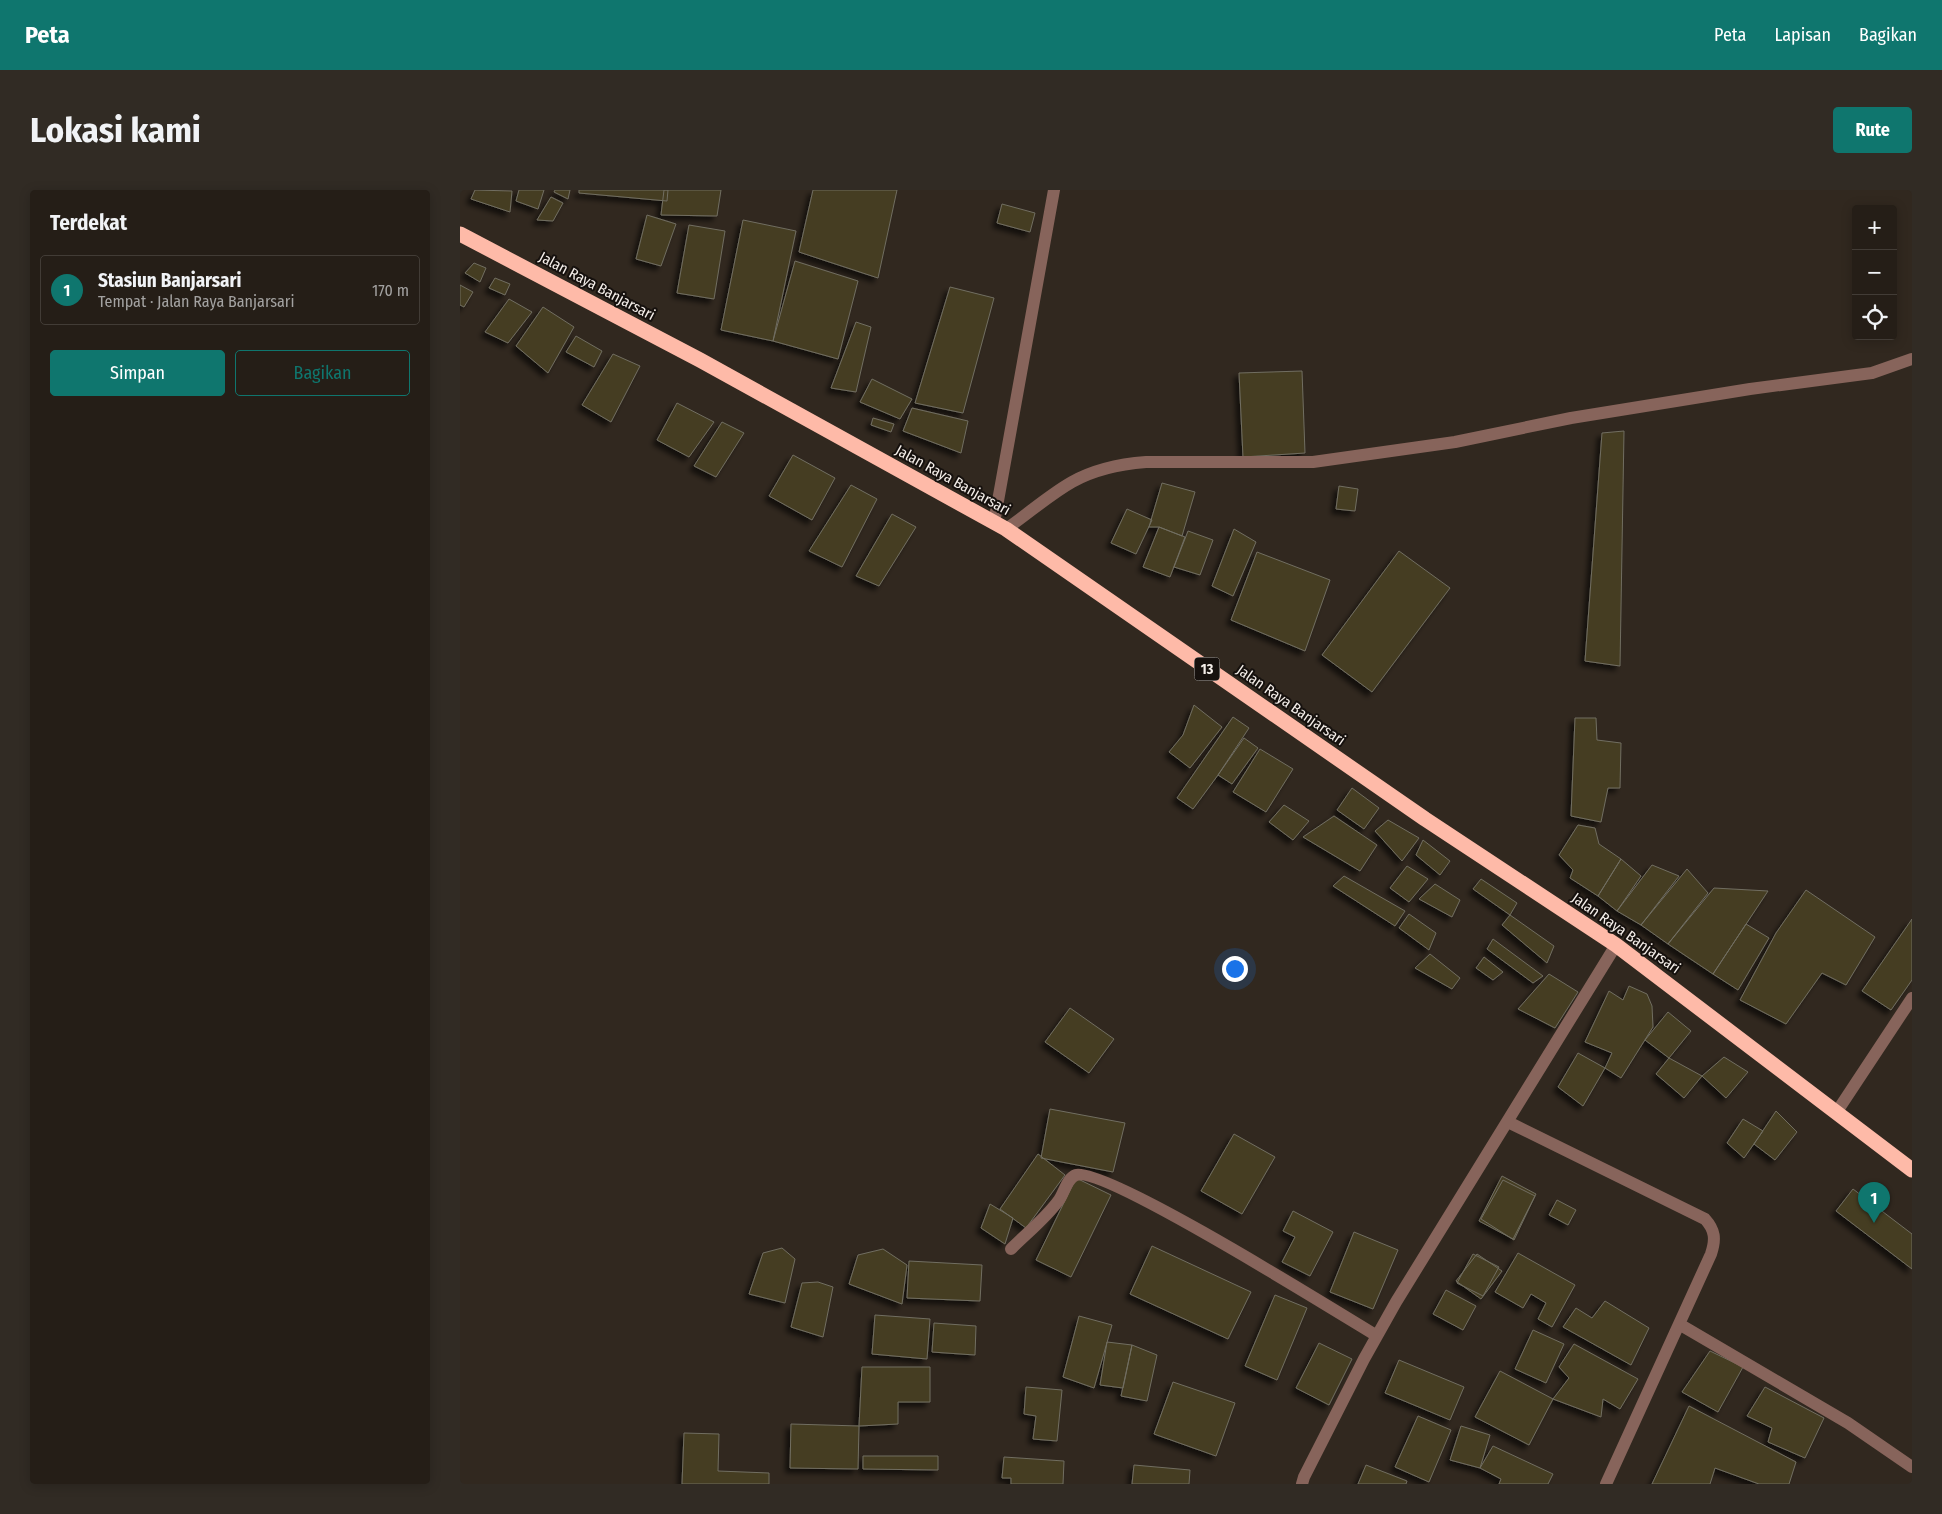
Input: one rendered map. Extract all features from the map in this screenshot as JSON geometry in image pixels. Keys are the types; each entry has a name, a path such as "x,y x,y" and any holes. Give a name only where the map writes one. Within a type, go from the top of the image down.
{"highway":[{"name":"Jalan Raya Banjarsari","path":"460,234 700,360 1000,526 1425,819 1616,945 1912,1170"}],"street":[{"path":"1000,526 1054,190"},
{"path":"1000,526 1072,482 1096,471 1121,464 1146,462 1313,462 1455,442 1571,418 1750,389 1872,373 1912,359"},
{"path":"1302,1484 1308,1469 1396,1302 1616,945"},
{"path":"1836,1113 1912,998"},
{"path":"1508,1122 1705,1219 1712,1227 1715,1241 1702,1276 1606,1484"},
{"path":"1012,1249 1059,1200 1071,1179 1075,1175 1082,1175 1121,1189 1202,1232 1377,1336"},
{"path":"1681,1321 1848,1423 1912,1467"}],"building":[{"path":"475,190 512,191 510,212 471,199"},
{"path":"519,190 544,190 538,209 516,201"},
{"path":"555,190 570,190 568,199 554,192"},
{"path":"579,190 668,190 667,201 579,193"},
{"path":"664,190 721,190 717,216 661,215"},
{"path":"813,190 897,190 878,278 799,252"},
{"path":"551,197 563,203 553,221 537,220"},
{"path":"1002,204 1035,213 1030,232 997,223"},
{"path":"647,215 676,224 661,266 636,259"},
{"path":"743,220 796,231 773,341 721,330"},
{"path":"689,225 725,231 714,299 677,293"},
{"path":"795,261 858,281 838,359 773,341"},
{"path":"474,263 486,268 480,282 465,273"},
{"path":"495,278 510,284 505,295 489,288"},
{"path":"460,285 473,292 464,307 460,305"},
{"path":"950,287 994,298 963,413 915,403"},
{"path":"509,299 532,312 508,343 485,332"},
{"path":"543,307 574,327 548,373 516,346"},
{"path":"856,322 871,327 856,392 831,388"},
{"path":"576,336 602,351 594,367 566,352"},
{"path":"613,354 640,366 611,422 582,405"},
{"path":"1302,371 1305,453 1243,457 1239,373"},
{"path":"872,379 912,399 900,419 860,402"},
{"path":"677,403 714,422 689,457 657,440"},
{"path":"912,408 968,421 961,453 903,431"},
{"path":"873,418 894,424 891,432 871,425"},
{"path":"722,422 744,433 716,477 694,466"},
{"path":"1624,431 1620,666 1585,661 1602,433"},
{"path":"793,455 835,478 812,520 769,496"},
{"path":"1162,483 1195,492 1182,536 1159,527 1149,527"},
{"path":"851,485 877,499 842,567 809,551"},
{"path":"1339,486 1358,489 1355,511 1336,509"},
{"path":"1127,509 1152,520 1136,554 1111,543"},
{"path":"892,514 916,527 879,586 856,576"},
{"path":"1159,527 1185,537 1170,577 1143,567"},
{"path":"1234,529 1256,542 1233,596 1212,586"},
{"path":"1188,531 1213,540 1200,575 1174,567"},
{"path":"1399,551 1450,588 1372,692 1322,655"},
{"path":"1257,552 1330,580 1305,651 1231,620"},
{"path":"1194,705 1222,727 1190,768 1169,752 1183,735"},
{"path":"1233,717 1249,728 1193,809 1177,798"},
{"path":"1575,718 1596,718 1597,740 1621,743 1620,788 1608,788 1601,822 1571,816"},
{"path":"1244,738 1258,748 1232,784 1218,775"},
{"path":"1260,749 1293,769 1266,812 1233,792"},
{"path":"1352,788 1379,808 1364,829 1337,810"},
{"path":"1284,805 1309,821 1293,840 1269,822"},
{"path":"1334,816 1377,845 1360,871 1303,837"},
{"path":"1388,820 1419,838 1402,861 1375,831"},
{"path":"1578,825 1595,828 1599,844 1621,859 1598,896 1570,878 1573,870 1559,855"},
{"path":"1423,840 1450,861 1440,875 1416,855"},
{"path":"1621,859 1641,876 1617,911 1598,896"},
{"path":"1652,865 1679,876 1641,925 1617,911"},
{"path":"1407,866 1428,879 1409,902 1390,888"},
{"path":"1687,869 1708,893 1668,944 1641,925"},
{"path":"1344,876 1405,911 1395,926 1333,886"},
{"path":"1481,879 1517,903 1510,915 1473,889"},
{"path":"1435,884 1460,900 1452,917 1419,899"},
{"path":"1714,888 1768,891 1713,974 1668,944"},
{"path":"1806,890 1875,937 1846,985 1822,973 1786,1024 1740,1000 1776,933"},
{"path":"1409,914 1436,933 1429,950 1399,928"},
{"path":"1510,915 1554,946 1547,963 1502,925"},
{"path":"1912,919 1912,980 1891,1010 1862,991"},
{"path":"1746,924 1769,938 1738,990 1713,974"},
{"path":"1493,939 1543,976 1533,983 1487,949"},
{"path":"1430,954 1460,978 1452,989 1415,968"},
{"path":"1484,957 1503,972 1493,980 1476,968"},
{"path":"1549,974 1578,992 1555,1028 1518,1009"},
{"path":"1629,986 1647,994 1652,1006 1653,1027 1621,1078 1605,1068 1612,1053 1585,1042 1609,991 1623,1000"},
{"path":"1070,1008 1114,1039 1089,1073 1045,1042"},
{"path":"1668,1012 1691,1031 1669,1058 1645,1040"},
{"path":"1578,1053 1605,1068 1583,1106 1558,1087"},
{"path":"1724,1057 1748,1072 1726,1098 1702,1076"},
{"path":"1669,1058 1702,1076 1684,1098 1656,1074"},
{"path":"1050,1109 1125,1123 1113,1172 1041,1158"},
{"path":"1776,1111 1797,1132 1775,1160 1754,1144"},
{"path":"1743,1119 1763,1131 1744,1158 1727,1143"},
{"path":"1234,1134 1275,1157 1242,1214 1201,1191"},
{"path":"1038,1154 1065,1175 1026,1228 1000,1209"},
{"path":"1502,1176 1536,1194 1513,1239 1479,1221"},
{"path":"1076,1178 1111,1195 1071,1277 1036,1260"},
{"path":"1503,1180 1535,1196 1514,1240 1481,1219"},
{"path":"1853,1189 1912,1234 1912,1269 1836,1211"},
{"path":"1557,1200 1576,1210 1568,1225 1549,1215"},
{"path":"990,1204 1013,1218 1005,1244 981,1228"},
{"path":"1293,1211 1333,1232 1310,1276 1282,1262 1295,1237 1283,1231"},
{"path":"1354,1232 1398,1250 1373,1309 1330,1292"},
{"path":"1152,1246 1251,1292 1228,1339 1130,1294"},
{"path":"782,1248 795,1259 785,1303 749,1294 763,1253"},
{"path":"883,1249 907,1265 902,1304 849,1284 858,1255"},
{"path":"1518,1253 1575,1285 1552,1327 1538,1319 1546,1303 1531,1294 1523,1308 1495,1292"},
{"path":"1473,1254 1499,1267 1483,1296 1457,1283"},
{"path":"1477,1254 1502,1271 1481,1299 1456,1281"},
{"path":"909,1261 982,1265 980,1301 907,1298"},
{"path":"818,1282 833,1287 823,1337 791,1327 802,1283"},
{"path":"1446,1290 1476,1306 1463,1330 1433,1314"},
{"path":"1275,1295 1307,1308 1277,1380 1245,1366"},
{"path":"1605,1301 1649,1328 1631,1365 1563,1327 1576,1308 1592,1318"},
{"path":"875,1315 930,1319 927,1359 872,1354"},
{"path":"1079,1316 1112,1325 1094,1388 1063,1377"},
{"path":"934,1323 976,1326 975,1355 932,1352"},
{"path":"1533,1330 1564,1344 1546,1383 1515,1369"},
{"path":"1107,1342 1132,1345 1123,1388 1100,1385"},
{"path":"1319,1343 1352,1359 1329,1405 1296,1388"},
{"path":"1574,1344 1638,1379 1620,1409 1603,1399 1601,1417 1553,1399 1569,1378 1559,1367"},
{"path":"1132,1345 1157,1355 1147,1401 1121,1396"},
{"path":"1710,1351 1743,1367 1718,1412 1682,1392"},
{"path":"1399,1360 1464,1387 1450,1420 1385,1393"},
{"path":"862,1367 930,1367 930,1402 898,1402 898,1424 859,1426"},
{"path":"1500,1371 1553,1399 1529,1445 1475,1417"},
{"path":"1173,1382 1235,1403 1216,1456 1154,1434"},
{"path":"1026,1387 1062,1390 1057,1441 1033,1439 1036,1416 1024,1414"},
{"path":"1765,1387 1824,1418 1805,1458 1768,1442 1772,1428 1747,1416"},
{"path":"1689,1406 1796,1462 1789,1484 1759,1484 1715,1468 1710,1484 1652,1484"},
{"path":"1418,1416 1451,1430 1429,1482 1395,1467"},
{"path":"791,1424 859,1426 858,1469 790,1468"},
{"path":"1461,1426 1490,1435 1480,1468 1450,1460"},
{"path":"684,1433 719,1434 718,1471 769,1473 769,1484 682,1484"},
{"path":"1493,1446 1553,1474 1548,1484 1499,1484 1501,1479 1480,1468"},
{"path":"863,1456 938,1456 938,1470 863,1469"},
{"path":"1004,1457 1064,1461 1063,1484 1011,1484 1011,1478 1002,1478"},
{"path":"1134,1465 1190,1470 1189,1484 1132,1484"},
{"path":"1366,1465 1407,1481 1406,1484 1358,1484"}],"place":[{"name":"Stasiun Banjarsari","path":"1874,1223"}]}
